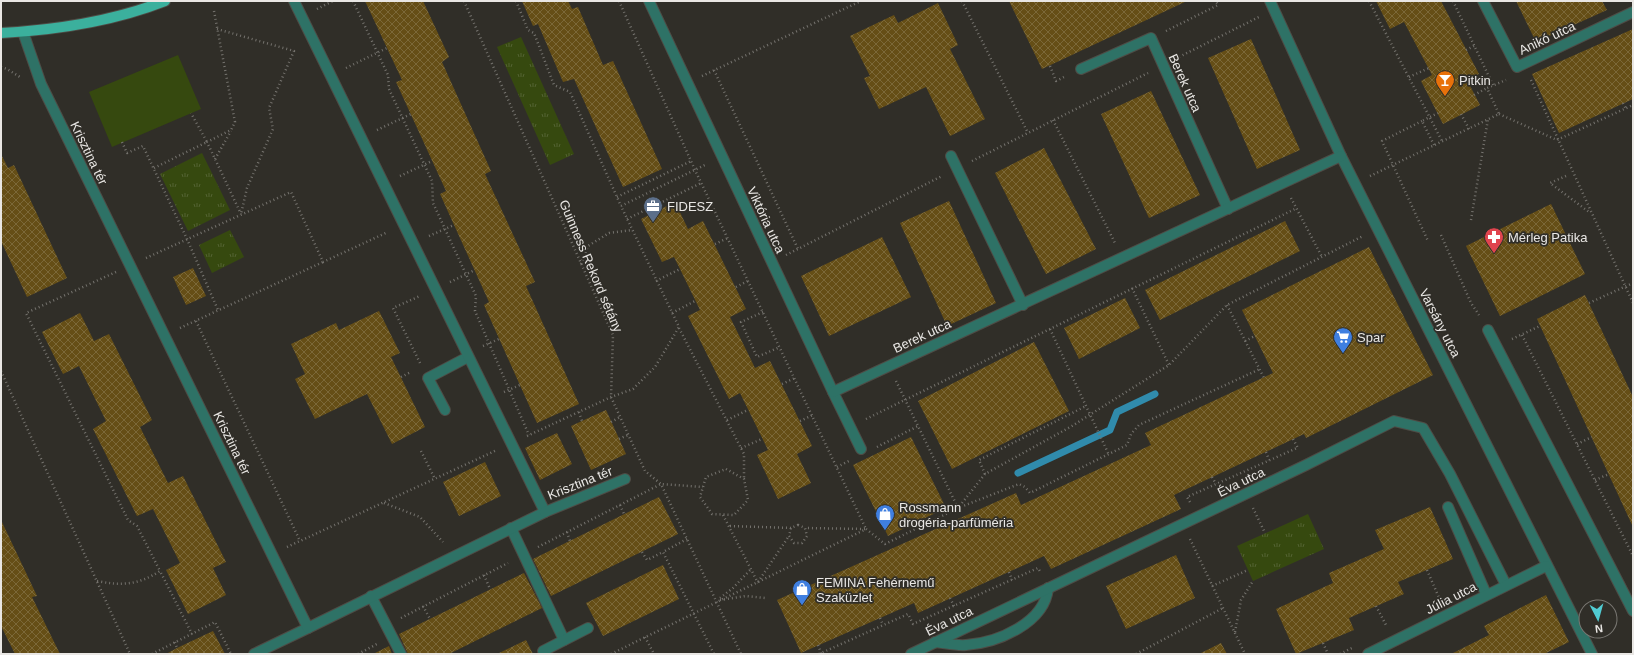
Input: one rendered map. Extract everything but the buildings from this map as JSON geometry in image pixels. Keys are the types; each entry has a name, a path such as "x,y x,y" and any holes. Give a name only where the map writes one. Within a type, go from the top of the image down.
{"main road":[{"path":"1,33 24,32 100,20 165,1"}],"street":[{"name":"Krisztina tér","path":"294,1 544,512"},
{"name":"Viktória utca","path":"649,1 771,262 861,449"},
{"name":"Varsány utca","path":"1270,1 1341,156 1546,566 1592,654"},
{"name":"Anikó utca","path":"1483,1 1517,67 1633,12"},
{"name":"Krisztina tér","path":"24,32 37,76 308,628 544,512 625,479"},
{"path":"1081,69 1151,38"},
{"name":"Berek utca","path":"1151,38 1228,209"},
{"path":"950,156 1023,305"},
{"name":"Berek utca","path":"833,392 1341,156"},
{"path":"1488,330 1498,346 1633,611"},
{"path":"445,410 428,378 468,357"},
{"name":"Éva utca","path":"911,654 1046,584 1183,524 1394,421 1423,428 1450,474 1506,585"},
{"path":"1448,507 1486,594"},
{"path":"511,528 564,640"},
{"name":"Júlia utca","path":"1368,654 1486,594 1546,566"},
{"path":"935,642 965,645 998,640 1035,617 1047,599 1046,584"},
{"path":"371,596 401,654"},
{"path":"254,654 308,628"},
{"path":"543,651 588,628"}],"path":[{"path":"353,1 388,75 389,89 432,181 433,203 476,296 475,311 529,435"},
{"name":"Guinness Rekord sétány","path":"464,1 613,335 611,397 644,471 661,484 741,653"},
{"path":"516,1 528,30 534,33 554,84 570,92 616,197 656,281 744,454 744,479 748,500 734,515 712,514 700,497 706,477 726,469 744,479"},
{"path":"619,1 701,183 866,529 885,544 958,508 1019,484 1025,487 1030,493 1127,445 1131,434 1139,424 1260,369"},
{"path":"687,83 860,1"},
{"path":"962,1 1028,133"},
{"path":"1151,38 1218,5 1216,1"},
{"path":"1370,1 1442,141"},
{"path":"1453,1 1493,85"},
{"path":"214,11 235,122 215,160"},
{"path":"218,29 294,51 269,108 273,129 246,188 241,215"},
{"path":"1466,50 1474,46"},
{"path":"330,76 387,48"},
{"path":"1050,66 1056,81"},
{"path":"1,67 7,68 25,80"},
{"path":"1409,77 1429,68"},
{"path":"714,70 798,249"},
{"path":"1530,77 1557,140 1633,303"},
{"path":"1474,94 1507,79"},
{"path":"1487,88 1499,114 1557,140 1633,106"},
{"path":"1623,103 1626,109"},
{"path":"191,113 207,142 241,215"},
{"path":"1428,241 1382,141 1438,113"},
{"path":"361,138 411,114"},
{"path":"1462,114 1469,128"},
{"path":"1355,183 1499,114"},
{"path":"1471,220 1488,119"},
{"path":"771,262 1053,120 1122,258"},
{"path":"1422,121 1434,145"},
{"path":"154,168 231,130"},
{"path":"122,142 126,153 143,146 187,239 218,310"},
{"path":"621,206 722,157"},
{"path":"383,184 432,161"},
{"path":"616,197 691,161"},
{"path":"1566,176 1550,182 1591,213"},
{"path":"627,219 701,183"},
{"path":"1284,183 1322,257"},
{"path":"192,634 137,526 128,520 26,313 291,192 323,262"},
{"path":"850,427 1297,208"},
{"path":"413,244 454,225"},
{"path":"958,508 985,474 1072,426 1169,365 1227,305 1378,229"},
{"path":"581,265 588,246 609,233 632,230"},
{"path":"165,335 389,232"},
{"path":"1441,235 1471,302"},
{"path":"715,244 728,238"},
{"path":"656,281 680,269"},
{"path":"422,367 393,308 475,270"},
{"path":"736,287 748,281"},
{"path":"1589,303 1633,283"},
{"path":"1132,288 1169,365"},
{"path":"672,313 695,300"},
{"path":"1227,305 1264,378"},
{"path":"763,312 741,322 757,357 780,347"},
{"path":"196,321 300,541"},
{"path":"1498,346 1540,326"},
{"path":"272,554 578,412 633,389 655,367 679,327"},
{"path":"1050,329 1109,455"},
{"path":"1522,334 1633,556"},
{"path":"1245,341 1255,336"},
{"path":"889,366 958,508"},
{"path":"1,370 130,654"},
{"path":"401,377 415,371"},
{"path":"782,384 795,378"},
{"path":"985,474 979,460 1086,406"},
{"path":"727,420 748,410"},
{"path":"578,412 582,421"},
{"path":"800,421 812,415"},
{"path":"611,422 620,417"},
{"path":"619,439 628,435"},
{"path":"1577,444 1592,437"},
{"path":"741,448 762,438"},
{"path":"1191,504 1188,497 1297,448"},
{"path":"421,451 435,479"},
{"path":"1266,452 1269,460"},
{"path":"1595,480 1609,474"},
{"path":"1212,477 1216,484"},
{"path":"523,555 661,484 704,487"},
{"path":"1247,494 1265,533"},
{"path":"384,502 420,517 442,539 452,557"},
{"path":"620,505 624,514"},
{"path":"724,515 758,583"},
{"path":"1183,524 1244,654"},
{"path":"730,526 791,528 798,525 805,528 866,529"},
{"path":"758,583 789,536 791,528"},
{"path":"789,536 794,543 802,543 807,536 805,528"},
{"path":"612,654 716,601 758,583 866,529"},
{"path":"566,532 570,541"},
{"path":"642,552 647,560 687,540"},
{"path":"663,552 714,654"},
{"path":"386,625 512,561"},
{"path":"818,645 820,654 908,614 912,624 1038,568 1046,584"},
{"path":"716,601 733,588 751,569"},
{"path":"1212,586 1248,570"},
{"path":"1427,570 1442,604"},
{"path":"96,581 113,584 130,584 146,580 160,571"},
{"path":"1008,572 1012,580"},
{"path":"484,575 490,590"},
{"path":"1235,634 1241,600 1253,581"},
{"path":"716,601 746,596 766,598"},
{"path":"950,598 954,606"},
{"path":"423,606 430,619"},
{"path":"1376,606 1388,630"},
{"path":"1136,654 1223,608"},
{"path":"880,618 883,625"},
{"path":"152,654 215,622 231,654"},
{"path":"646,637 654,654"},
{"path":"175,642 178,648"},
{"path":"358,654 379,643"},
{"path":"1323,643 1328,654"},
{"path":"736,654 741,653"}],"green space":[{"path":"521,37 574,154 550,165 497,47"},
{"path":"178,55 201,109 112,147 89,92"},
{"path":"202,153 230,210 188,231 160,174"},
{"path":"230,230 244,257 212,273 199,245"},
{"path":"1308,514 1324,549 1253,581 1237,546"}],"waterway":[{"path":"1018,473 1110,430 1117,412 1155,394"}],"place":[{"name":"Pitkin","path":"1445,97"},
{"name":"FIDESZ","path":"653,223"},
{"name":"Mérleg Patika","path":"1494,254"},
{"name":"Spar","path":"1343,354"},
{"name":"Rossmann drogéria-parfüméria","path":"885,531"},
{"name":"FEMINA Fehérnemű Szaküzlet","path":"802,606"}]}
